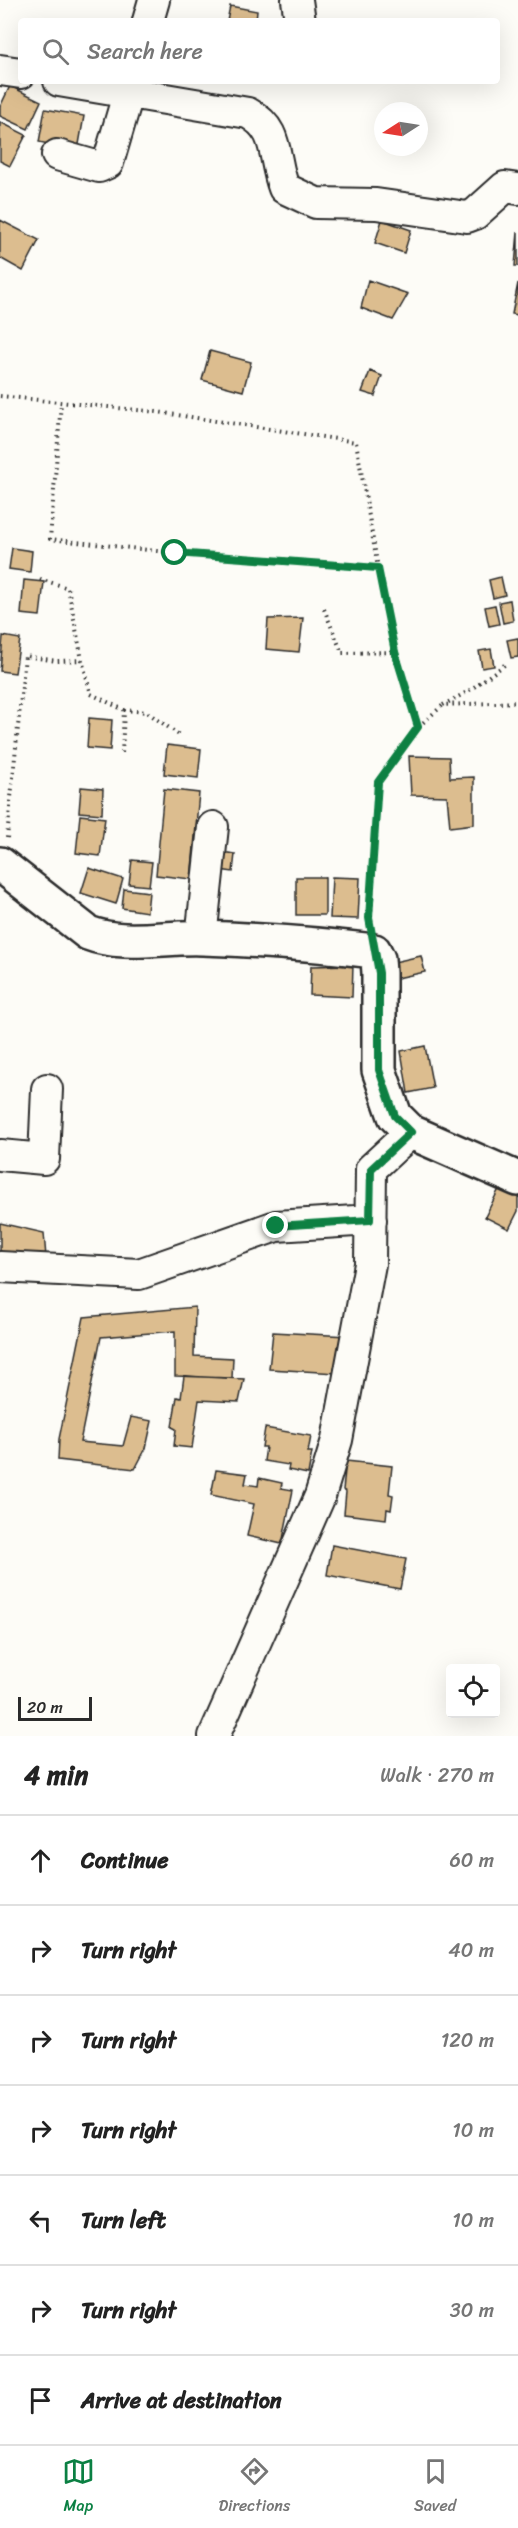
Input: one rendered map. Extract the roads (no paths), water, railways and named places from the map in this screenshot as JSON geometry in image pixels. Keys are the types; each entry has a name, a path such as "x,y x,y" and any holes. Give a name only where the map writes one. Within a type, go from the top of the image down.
{"street":[{"path":"149,18 154,0"},
{"path":"297,0 300,18"},
{"path":"0,70 18,73"},
{"path":"73,84 101,90 130,86 248,113 262,120 271,134 277,170 284,188 316,203 376,204 466,217 476,214 505,187 518,189"},
{"path":"57,155 99,166 108,163 130,86"},
{"path":"201,938 213,826"},
{"path":"2,865 88,933 100,938 115,940 201,938 374,951 378,959 379,973 379,1070 395,1116 411,1132 518,1179"},
{"path":"0,1155 44,1159 47,1089"},
{"path":"214,1736 320,1496 337,1440 370,1264 371,1169 411,1132"},
{"path":"0,1267 139,1274 276,1226 370,1220"}]}
